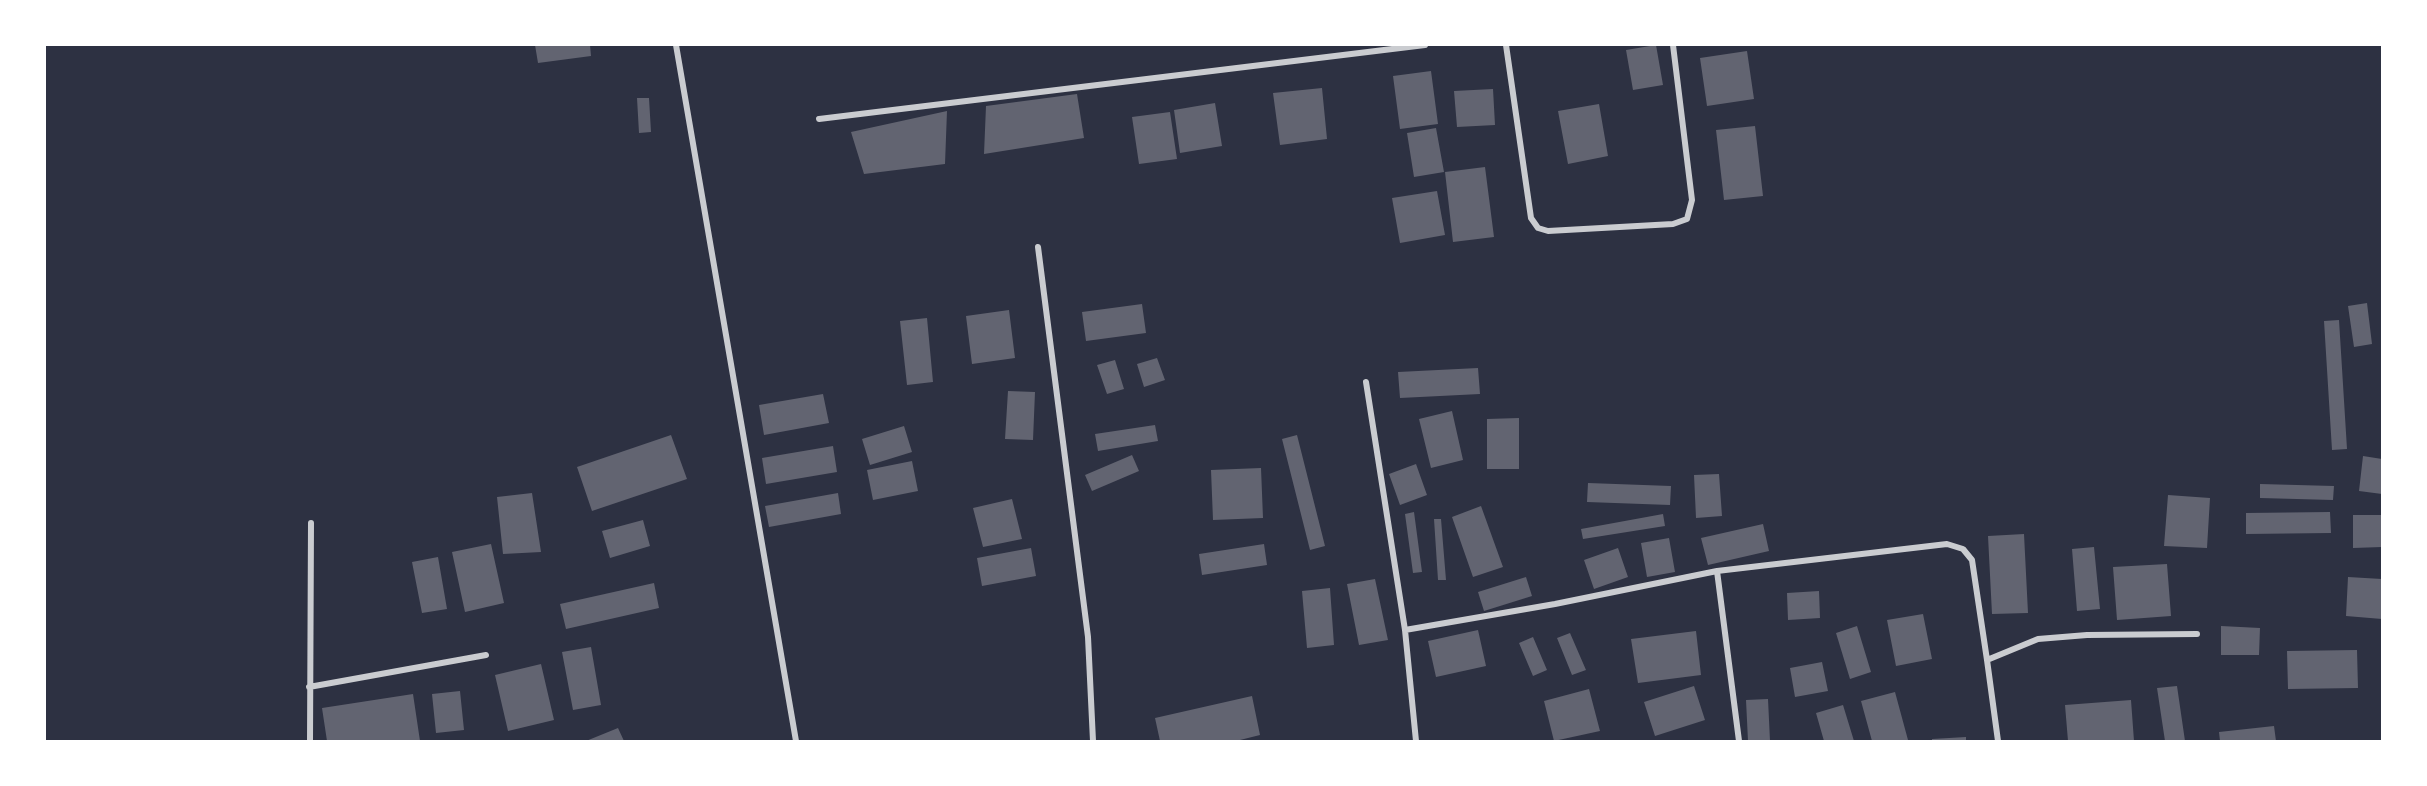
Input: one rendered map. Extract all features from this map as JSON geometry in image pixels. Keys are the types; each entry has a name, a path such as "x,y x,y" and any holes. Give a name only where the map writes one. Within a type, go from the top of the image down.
{"street":[{"path":"676,45 796,741"},
{"path":"819,119 1425,45"},
{"path":"1506,45 1531,218 1538,228 1548,231 1673,224 1687,219 1692,200 1673,45"},
{"path":"1038,247 1088,637 1093,741"},
{"path":"1366,382 1405,630 1416,741"},
{"path":"310,741 311,523"},
{"path":"1405,630 1555,604 1717,571 1955,545 1963,549 1972,560 1998,741"},
{"path":"1717,571 1739,741"},
{"path":"1987,660 2038,639 2121,633 2197,634"},
{"path":"309,687 486,655"}],"building":[{"path":"535,45 590,45 591,56 538,63"},
{"path":"1656,45 1663,85 1633,90 1626,50"},
{"path":"1747,51 1754,99 1707,106 1700,58"},
{"path":"1431,71 1438,124 1400,129 1393,76"},
{"path":"1322,88 1327,139 1280,145 1273,93"},
{"path":"1493,89 1495,125 1457,127 1454,91"},
{"path":"1077,94 1084,138 984,154 986,106"},
{"path":"637,98 649,98 651,132 639,133"},
{"path":"1215,103 1222,146 1180,153 1174,110"},
{"path":"1599,104 1608,156 1568,164 1558,111"},
{"path":"947,111 945,164 864,174 851,132"},
{"path":"1170,112 1177,159 1139,164 1132,117"},
{"path":"1755,126 1763,196 1724,200 1716,130"},
{"path":"1436,128 1444,172 1414,177 1407,133"},
{"path":"1485,167 1494,237 1453,242 1445,172"},
{"path":"1437,191 1445,235 1400,243 1392,198"},
{"path":"2367,303 2372,344 2354,347 2348,306"},
{"path":"1142,304 1146,333 1086,341 1082,312"},
{"path":"1009,310 1015,358 972,364 966,316"},
{"path":"927,318 933,382 907,385 900,321"},
{"path":"2339,320 2347,449 2332,450 2324,321"},
{"path":"1157,358 1165,380 1144,387 1137,364"},
{"path":"1115,360 1124,389 1107,394 1097,365"},
{"path":"1478,368 1480,394 1400,398 1398,372"},
{"path":"1008,391 1035,392 1033,440 1005,439"},
{"path":"823,394 829,423 764,435 759,405"},
{"path":"1452,411 1463,460 1431,468 1419,419"},
{"path":"1519,418 1519,469 1487,469 1487,419"},
{"path":"1155,425 1158,441 1098,451 1095,434"},
{"path":"904,426 912,452 870,465 862,439"},
{"path":"671,435 687,479 592,511 577,467"},
{"path":"1297,435 1325,546 1310,550 1282,439"},
{"path":"833,446 837,472 766,484 762,458"},
{"path":"1132,455 1139,471 1092,491 1085,475"},
{"path":"2363,456 2382,459 2382,494 2359,491"},
{"path":"912,461 918,491 873,500 867,470"},
{"path":"1416,464 1427,495 1400,505 1389,474"},
{"path":"1261,468 1263,518 1213,520 1211,470"},
{"path":"1719,474 1722,516 1696,518 1694,475"},
{"path":"1588,483 1671,486 1670,505 1587,502"},
{"path":"2260,484 2334,486 2333,500 2260,498"},
{"path":"532,493 541,552 503,554 497,497"},
{"path":"838,493 841,514 769,527 765,506"},
{"path":"2168,495 2210,498 2207,548 2164,546"},
{"path":"1012,499 1022,539 983,547 973,508"},
{"path":"1481,506 1503,567 1473,577 1452,517"},
{"path":"1414,512 1422,572 1413,573 1405,514"},
{"path":"2330,512 2331,533 2246,534 2246,513"},
{"path":"1663,514 1665,526 1583,539 1581,529"},
{"path":"2353,515 2382,515 2382,547 2353,548"},
{"path":"1434,519 1441,519 1446,580 1438,580"},
{"path":"643,520 650,546 610,558 602,531"},
{"path":"1763,524 1769,551 1708,565 1701,538"},
{"path":"2024,534 2028,613 1992,614 1988,536"},
{"path":"1669,538 1675,572 1647,577 1641,543"},
{"path":"491,544 504,603 465,612 452,552"},
{"path":"1264,544 1267,565 1202,575 1199,554"},
{"path":"2094,547 2100,609 2077,611 2072,549"},
{"path":"1031,548 1036,576 982,586 977,558"},
{"path":"1618,548 1628,577 1594,589 1584,560"},
{"path":"438,557 447,609 422,613 412,562"},
{"path":"2167,564 2171,616 2117,620 2113,567"},
{"path":"1526,577 1532,596 1484,611 1478,592"},
{"path":"2348,577 2382,579 2382,619 2346,616"},
{"path":"1375,579 1388,640 1359,645 1347,584"},
{"path":"654,583 659,608 566,629 560,604"},
{"path":"1330,588 1334,645 1307,648 1302,591"},
{"path":"1819,591 1820,618 1788,620 1787,593"},
{"path":"1923,614 1932,659 1896,666 1887,620"},
{"path":"1857,626 1871,672 1850,679 1836,633"},
{"path":"2221,626 2260,628 2259,655 2221,655"},
{"path":"1478,630 1486,666 1436,677 1428,641"},
{"path":"1696,631 1701,675 1638,683 1631,639"},
{"path":"1570,633 1586,670 1572,675 1557,638"},
{"path":"1533,637 1547,670 1533,676 1519,643"},
{"path":"591,647 601,705 573,710 562,652"},
{"path":"2357,650 2358,688 2288,689 2287,651"},
{"path":"1822,662 1828,691 1795,697 1790,668"},
{"path":"541,664 554,720 508,731 495,675"},
{"path":"1694,686 1705,720 1655,736 1644,702"},
{"path":"2177,686 2185,741 2165,741 2157,688"},
{"path":"1589,689 1600,731 1554,741 1544,701"},
{"path":"460,691 464,730 436,733 432,694"},
{"path":"1895,692 1908,740 1872,741 1861,701"},
{"path":"413,694 420,741 327,741 322,708"},
{"path":"1252,696 1260,735 1236,741 1160,741 1155,718"},
{"path":"1768,699 1770,741 1748,741 1746,700"},
{"path":"2131,700 2134,741 2068,741 2065,705"},
{"path":"1843,705 1854,741 1824,741 1816,713"},
{"path":"2274,726 2276,741 2220,741 2219,732"},
{"path":"618,728 624,741 586,741"},
{"path":"1966,737 1966,741 1932,741 1932,739"}]}
